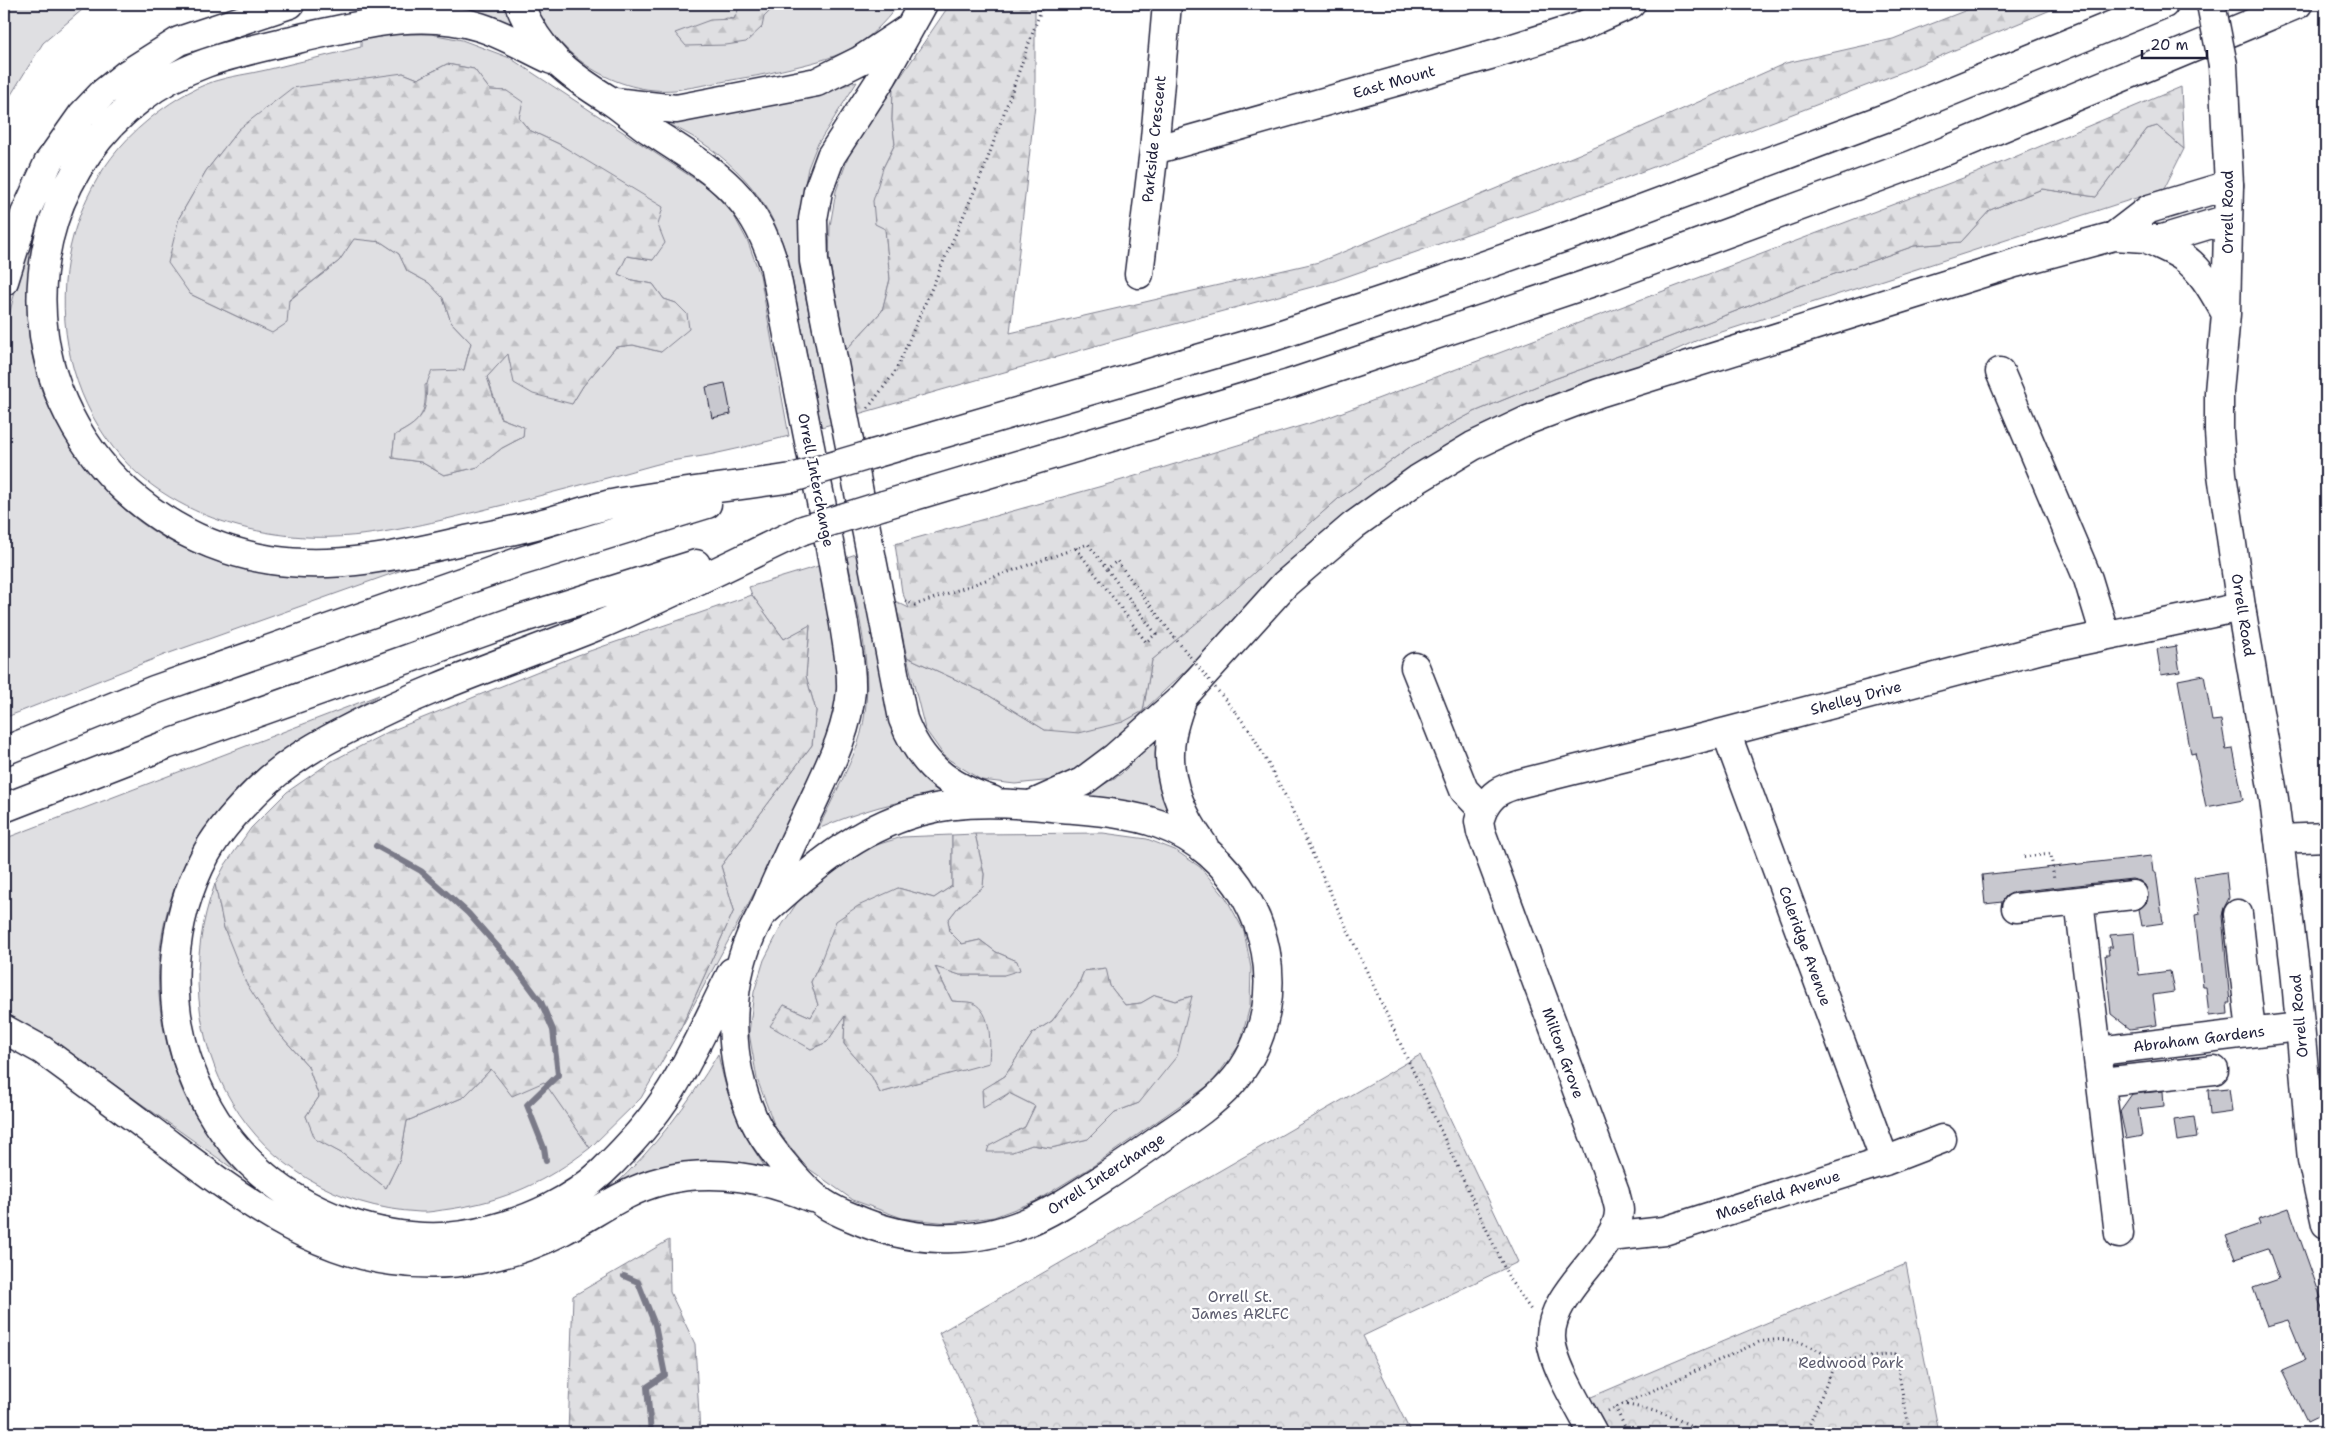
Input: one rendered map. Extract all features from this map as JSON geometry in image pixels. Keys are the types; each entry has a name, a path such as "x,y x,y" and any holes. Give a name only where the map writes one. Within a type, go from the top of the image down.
{"main road":[{"path":"4,281 25,214 48,163 82,116 103,94 139,65 179,41 290,4"},
{"name":"Orrell Interchange","path":"519,4 529,26 542,45 577,81 612,101 724,181 740,197 762,231 774,264 851,666 846,724 833,760 794,840 756,926 737,984 732,1023 737,1068 745,1098 758,1128 772,1150 821,1202 869,1225 904,1234 951,1239 1002,1231 1027,1223 1056,1208 1210,1106 1236,1080 1254,1050 1261,1032 1269,991 1267,955 1258,922 1249,902 1240,890 1206,849 1177,832 1135,818 1032,805 1003,804 968,804 933,809 904,817 873,829 842,847 808,872 756,926"},
{"name":"Parkside Crescent","path":"1139,274 1154,150 1167,4"},
{"name":"East Mount","path":"1154,150 1497,53 1579,27 1631,4"},
{"path":"4,751 154,690 515,564 872,454 1273,337 1440,281 1585,230 1894,115 2164,4"},
{"name":"Orrell Road","path":"2211,4 2223,65 2229,185 2226,314 2219,392 2219,432 2228,522 2280,839 2312,1160 2326,1224"},
{"path":"4,808 166,745 514,621 802,530 1289,384 1602,279 1912,165 2298,4"},
{"name":"Orrell Interchange","path":"612,101 676,109 817,82 861,60 918,14"},
{"name":"Orrell Interchange","path":"918,14 883,76 831,156 818,191 813,219 814,261 903,719 914,743 923,756 945,779 970,793 1003,804"},
{"path":"558,63 500,35 464,22 444,19 403,18 347,28 213,59 163,82 140,98 119,116 84,159 62,200 49,237 42,275 42,323 53,380 69,415 95,456 114,478 159,516 211,543 240,553 270,560 302,563 333,562 406,554 539,524 610,504 792,478"},
{"path":"2114,236 2149,209 2229,185"},
{"path":"1032,805 1063,792 1099,771 1182,697 1285,584 1354,524 1418,479 1473,446 1528,420 1599,393 1686,364 2015,263 2114,236 2148,239 2162,238 2228,219"},
{"path":"2148,239 2182,256 2192,264 2209,284 2226,314"},
{"path":"2000,372 2088,578 2105,635"},
{"path":"756,926 670,1092 636,1136 600,1174 575,1193 546,1209 511,1224 473,1234 439,1238 405,1236 366,1229 327,1215 295,1198 266,1177 241,1154 208,1109 199,1092 185,1054 178,1020 174,985 176,947 193,882 207,851 233,816 261,787 293,760 331,738 430,690 596,626 802,530"},
{"name":"Shelley Drive","path":"1483,810 1490,796 1502,788 1726,732 2042,649 2241,606"},
{"path":"1415,667 1464,790 1483,810"},
{"path":"1182,697 1172,733 1169,757 1172,777 1175,792 1190,825 1206,849"},
{"name":"Coleridge Avenue","path":"1726,732 1885,1161"},
{"name":"Milton Grove","path":"1483,810 1479,821 1481,832 1615,1192 1619,1211 1610,1237 1571,1287 1556,1315 1551,1338 1559,1365 1590,1427"},
{"path":"2280,839 2326,837"},
{"path":"2016,908 2133,894"},
{"path":"2068,903 2098,1051 2119,1234"},
{"path":"2238,914 2251,1032"},
{"name":"Abraham Gardens","path":"2098,1051 2300,1027"},
{"path":"4,1029 42,1050 261,1210 325,1243 367,1256 392,1261 420,1263 482,1260 539,1242 646,1186 683,1177 713,1175 743,1177 785,1188 821,1202"},
{"path":"2102,1082 2214,1070"},
{"name":"Masefield Avenue","path":"1610,1237 1664,1231 1885,1161 1942,1139"}],"path":[{"path":"867,410 895,372 984,169 1043,4"},
{"path":"899,599 915,605 1076,548 1088,544 1156,634 1146,642 1076,548"},
{"path":"1107,569 1117,561 1174,637 1251,732 1286,797 1510,1280 1551,1338"},
{"path":"2024,857 2051,854 2068,903"},
{"path":"1590,1427 1615,1407 1758,1342 1782,1338 1810,1345 1831,1358 1834,1368"},
{"path":"1806,1433 1834,1368 1844,1360 1895,1354 1910,1433"},
{"path":"1622,1404 1648,1409 1673,1417 1702,1433"},
{"path":"1615,1407 1628,1433"}],"green space":[{"path":"4,4 89,4 43,43 4,106"},
{"path":"445,4 504,4 514,27 478,11"},
{"path":"534,4 741,4 734,19 727,18 676,33 764,17 777,4 899,4 887,19 865,40 828,58 762,75 675,90 653,90 631,86 611,79 591,68 558,40"},
{"path":"741,4 777,4 764,17 762,27 746,42 726,45 686,46 675,33 710,20 734,19"},
{"path":"950,4 1035,4 1035,104 1010,333 1319,262 1613,140 1786,63 1893,39 1982,4 2065,4 1897,74 1609,184 1334,281 1116,340 858,414 846,350 882,311 890,279 885,229 875,224 873,201 883,168 895,144 892,120 893,88"},
{"path":"396,34 431,34 462,40 510,58 710,189 733,214 748,242 760,275 789,436 710,455 662,463 547,494 406,528 354,536 302,537 257,531 221,521 186,506 154,487 139,475 105,437 82,393 68,346 64,296 70,247 86,200 112,157 147,121 179,98 196,88 221,79 361,47 361,38","holes":["447,64 474,69 490,90 507,91 519,118 529,130 559,144 590,165 653,260 627,256 617,274 632,280 653,284 664,299 676,303 661,352 633,345 616,347 583,386 572,404 510,364 508,353 487,377 501,418 523,427 523,437 502,448 478,467 444,475 421,462 392,458 395,435 411,426 421,416 425,403 425,385 464,370 471,343 451,322 443,298 429,283 407,271 399,254 381,242 354,238 339,261 257,326 190,294 179,218 206,171 239,129 403,73 418,79"]},
{"path":"447,64 474,69 490,90 507,91 523,102 519,118 529,130 559,144 663,207 658,225 665,243 653,260 627,256 618,274 632,280 653,284 664,299 676,303 687,314 689,329 661,352 633,345 616,347 583,386 572,404 533,394 514,383 508,354 487,377 500,418 524,427 523,437 502,448 478,467 444,475 421,462 392,458 395,435 411,426 423,413 427,384 432,371 464,370 471,343 451,322 443,298 429,283 407,271 399,254 381,242 354,239 339,261 289,300 287,323 272,333 190,294 168,263 179,218 206,171 239,129 292,88 403,73 418,79"},
{"path":"857,82 817,145 808,168 799,216 799,265 832,424 821,427 791,272 783,244 774,223 763,204 736,170 701,142 662,121 811,95"},
{"path":"2181,87 2184,149 2157,126 2147,129 2096,197 2042,189 1990,210 1961,242 1914,246 1792,289 1657,342 1554,379 1474,412 1414,444 1339,498 1204,617 1152,660 1143,711 1123,722 1079,733 1045,730 985,693 907,657 895,601 909,608 902,592 895,544 1102,486 1324,419 1979,172"},
{"path":"893,88 892,120 895,144 883,168 885,228 890,279 882,311 846,350 829,258 830,226 836,191 849,155"},
{"path":"2157,126 2184,149 2164,189 1700,339 1634,369 1497,423 1220,638 1143,711 1109,750 1085,767 1053,780 1015,784 981,780 945,757 925,729 907,657 985,693 1045,730 1143,710 1152,660 1339,498 1414,444 1474,412 1554,379 1657,342 1792,289 1914,246 1961,242 1990,210 2042,189 2096,197 2147,129"},
{"path":"35,228 29,278 28,326 33,360 39,383 53,416 71,447 108,493 128,512 150,529 200,555 227,564 257,570 276,571 416,565 164,655 4,718 4,336 21,267"},
{"path":"856,554 894,735 903,753 914,768 943,795 879,807 818,829 853,756 863,723 867,675 865,652 847,557"},
{"path":"822,565 837,669 837,701 832,734 813,784 679,1032 734,910 721,866 812,745 816,711 806,676 810,626 784,639 752,595 749,587"},
{"path":"752,595 784,639 810,625 806,676 816,711 812,745 721,866 734,910 679,1032 641,1098 590,1148 544,1082 512,1096 491,1069 464,1097 407,1121 400,1159 386,1188 343,1154 315,1139 306,1116 319,1097 308,1066 276,1030 246,983 224,928 215,884 225,865 251,828 287,792 332,761 388,732 578,655"},
{"path":"379,695 304,737 252,774 237,789 213,817 193,847 178,879 167,913 160,948 159,983 162,1019 170,1055 182,1089 206,1131 228,1158 263,1190 57,1044 4,1012 4,839"},
{"path":"1161,734 1173,814 1146,806 1122,802 1070,799 1103,785 1121,774"},
{"path":"1103,833 1147,839 1175,850 1200,867 1226,898 1244,931 1251,968 1250,1006 1240,1044 1212,1083 1093,1166 1036,1201 994,1217 948,1223 902,1218 853,1200 805,1166 775,1127 757,1079 749,1033 754,992 764,960 782,925 805,891 832,867 867,848 902,837 952,835 952,886 934,898 898,888 820,963 811,982 818,1005 811,1017 784,1005 794,1038 811,1049 827,1042 845,1015 844,1044 872,1077 880,1093 989,1062 972,1003 952,1001 935,966 960,975 1004,975 1017,961 996,952 980,940 962,944 950,932 948,920 959,906 983,887 984,874 975,834","holes":["1105,968 1110,986 1125,1005 1141,1003 1155,995 1175,1001 1192,996 1139,1103 1115,1112 1088,1139 1051,1148 1032,1145 1012,1152 990,1146 1025,1127 1035,1106 1009,1093 1000,1100 995,1082 1005,1076 1033,1033 1052,1021 1077,988 1084,971"]},
{"path":"975,834 984,874 983,887 959,906 948,920 950,932 962,944 980,940 996,952 1017,961 1020,970 1004,975 960,975 935,967 952,1001 973,1003 984,1014 989,1030 989,1063 880,1093 872,1077 844,1044 845,1016 827,1042 811,1049 770,1026 784,1005 811,1017 818,1005 811,982 836,921 858,906 898,888 934,898 952,886 952,835"},
{"path":"215,884 224,928 276,1030 308,1066 319,1097 306,1116 316,1139 343,1154 386,1188 400,1159 407,1121 464,1097 491,1069 544,1081 590,1148 557,1171 507,1195 489,1201 431,1212 420,1212 360,1202 308,1179 265,1145 232,1102 210,1053 199,999 200,942"},
{"path":"1106,968 1110,986 1125,1005 1141,1003 1155,995 1175,1001 1192,996 1177,1056 1139,1103 1115,1112 1088,1139 1051,1148 1032,1145 1012,1152 987,1152 989,1146 1025,1127 1035,1106 1009,1093 983,1108 982,1090 1005,1076 1033,1033 1052,1021 1077,988 1084,971"},
{"path":"718,1054 735,1113 765,1167 725,1161 687,1163 649,1172 612,1188 670,1125 695,1091"},
{"name":"Orrell St. James ARLFC","path":"1420,1055 1518,1262 1363,1336 1411,1433 984,1433 939,1333"},
{"path":"669,1240 670,1292 695,1344 700,1433 568,1433 573,1296"},
{"name":"Redwood Park","path":"1906,1264 1939,1433 1593,1433 1577,1403"}],"building":[{"path":"725,383 731,414 712,418 706,387"},
{"path":"2176,646 2180,672 2161,675 2157,649"},
{"path":"2204,675 2212,721 2221,720 2226,750 2233,749 2243,800 2206,807 2195,753 2191,754 2178,680"},
{"path":"2151,856 2153,872 2156,872 2163,923 2142,926 2139,909 2147,902 2148,893 2145,885 2140,881 2132,879 2014,892 2006,896 2002,902 1985,904 1982,875"},
{"path":"2226,872 2229,898 2222,916 2230,1003 2227,1003 2228,1014 2209,1016 2206,987 2203,987 2195,915 2200,914 2194,877"},
{"path":"2134,933 2139,975 2170,971 2174,992 2153,995 2157,1025 2130,1029 2111,1014 2105,955 2109,955 2108,947 2112,947 2110,935"},
{"path":"2229,1088 2232,1112 2210,1115 2208,1090"},
{"path":"2163,1091 2164,1106 2138,1109 2142,1136 2126,1139 2120,1111 2132,1094"},
{"path":"2194,1117 2197,1138 2177,1141 2174,1120"},
{"path":"2289,1208 2321,1298 2318,1299 2326,1318 2326,1413 2307,1422 2282,1371 2305,1361 2288,1320 2267,1326 2253,1288 2279,1279 2268,1248 2235,1259 2226,1236 2260,1224 2258,1219"}],"waterway":[{"path":"376,846 421,871 468,913 512,963 541,1002 553,1030 558,1075 527,1105 544,1148 546,1161"},
{"path":"624,1276 638,1282 655,1325 665,1375 647,1387 651,1433"}]}
